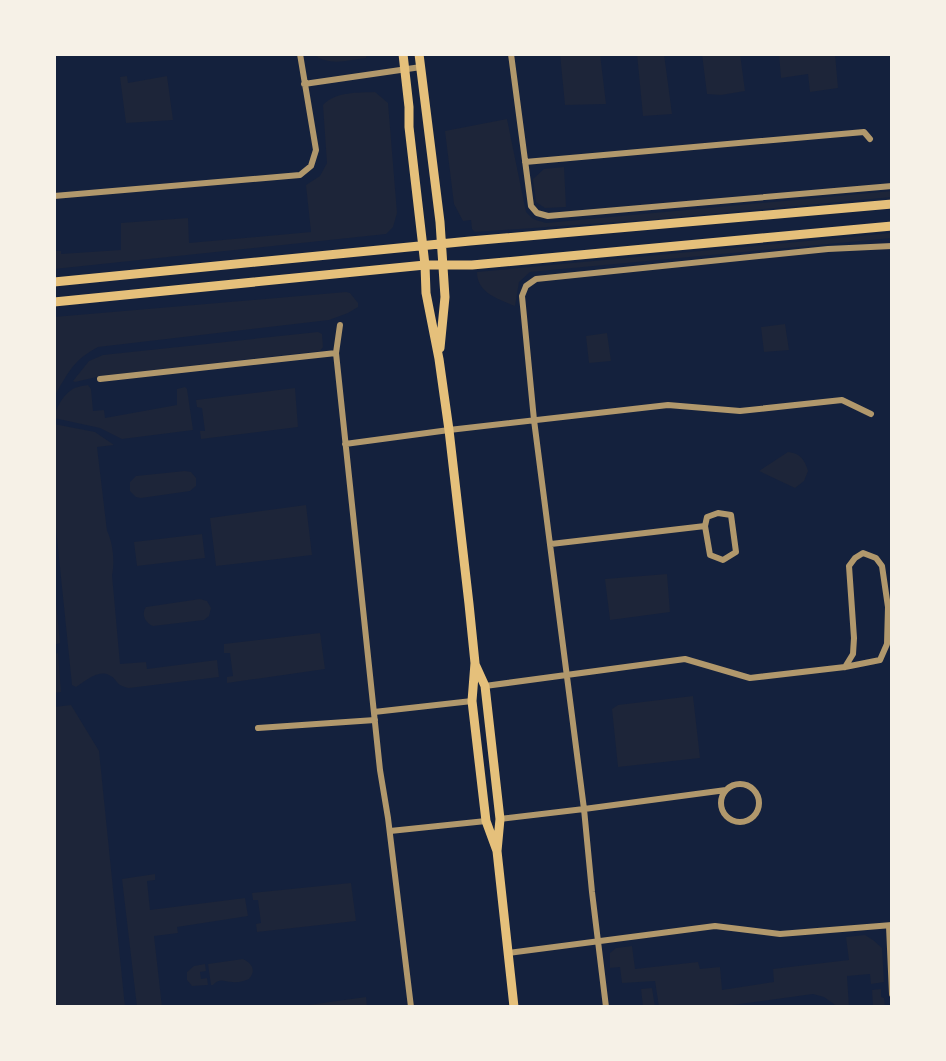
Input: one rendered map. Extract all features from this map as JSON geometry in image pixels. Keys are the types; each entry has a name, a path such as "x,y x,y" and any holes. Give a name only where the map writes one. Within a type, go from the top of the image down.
{"main road":[{"path":"402,54 426,293 449,430 475,663 472,701 486,821 497,851"},
{"path":"419,54 440,222 445,297 439,359"},
{"path":"54,282 892,204"},
{"path":"54,302 425,265 484,264 892,226"},
{"path":"475,663 485,686 500,819 497,851 514,1007"}],"street":[{"path":"54,196 300,174 311,166 316,150 300,54"},
{"path":"511,54 531,206 537,213 548,216 892,186"},
{"path":"304,84 421,67"},
{"path":"525,162 864,132 870,139"},
{"path":"607,1007 534,420 522,296 526,286 536,279 828,249 892,246"},
{"path":"340,326 336,353 345,444 380,770 411,1007"},
{"path":"100,379 336,353"},
{"path":"345,444 668,405 740,411 842,400 872,414"},
{"path":"718,513 731,515 736,552 723,560 710,555 705,526 707,517 718,513"},
{"path":"551,544 705,526"},
{"path":"485,686 685,659 750,678 845,667 880,660 887,644 888,607 882,566 876,558 863,552 849,566 854,638 853,654 845,667"},
{"path":"258,728 374,716 472,701"},
{"path":"500,819 726,790 740,783 752,788 756,793 759,805 753,817 742,822 725,815 721,798 726,790"},
{"path":"390,831 486,821"},
{"path":"508,953 715,926 780,934 890,926 892,994"}],"shaded area":[{"path":"313,54 367,54 366,58 339,62"},
{"path":"560,54 600,54 606,104 565,105"},
{"path":"637,54 664,54 672,114 643,116"},
{"path":"702,54 740,54 745,91 707,94"},
{"path":"779,54 835,54 838,88 810,92 808,74 781,78"},
{"path":"127,76 128,83 167,76 173,120 126,123 120,77"},
{"path":"375,92 388,103 397,213 393,227 386,234 54,269 54,251 61,251 61,254 121,250 121,223 188,218 189,243 311,232 306,185 320,176 327,163 323,105 341,95"},
{"path":"507,119 526,212 533,219 546,223 892,191 892,197 648,220 475,232 471,220 463,221 454,204 445,131"},
{"path":"564,167 566,207 545,208 536,202 533,179 544,169"},
{"path":"892,233 892,238 530,272 519,282 515,306 485,290 477,272"},
{"path":"346,292 358,303 358,307 329,320 98,347 77,362 54,397 54,317"},
{"path":"785,324 789,350 764,352 761,327"},
{"path":"318,332 322,334 323,347 320,351 73,381 89,361 103,355"},
{"path":"607,333 611,361 589,363 586,336"},
{"path":"88,385 91,389 93,411 104,410 105,418 177,405 177,389 185,387 193,430 122,439 100,428 54,418 67,393"},
{"path":"295,388 298,427 201,439 200,431 205,431 202,408 197,407 196,400"},
{"path":"54,424 95,432 114,445 97,447 107,531 113,553 112,575 120,664 146,662 147,669 217,660 219,677 129,688 109,675 100,674 76,687 72,685 54,509"},
{"path":"788,452 801,458 808,471 804,481 795,488 759,471"},
{"path":"191,472 196,478 196,486 190,491 141,498 130,491 130,482 136,476"},
{"path":"306,505 312,555 216,566 210,518"},
{"path":"202,534 205,558 137,566 134,542"},
{"path":"667,574 670,612 610,620 605,579"},
{"path":"54,583 60,643 54,645"},
{"path":"200,599 207,601 211,608 209,616 204,620 153,626 145,618 146,607"},
{"path":"320,633 325,669 227,683 227,677 233,676 230,653 224,653 224,644"},
{"path":"58,653 61,692 54,693 54,654"},
{"path":"693,696 700,758 618,767 612,709 618,705"},
{"path":"71,705 99,751 125,1007 54,1007 54,707"},
{"path":"155,874 155,880 147,881 150,910 245,898 248,916 177,927 178,933 154,936 162,1007 137,1007 122,879"},
{"path":"351,883 356,921 257,932 256,924 261,923 258,900 253,900 252,893"},
{"path":"865,935 882,948 884,982 871,984 870,974 847,976 849,1007 838,1007 824,997 813,994 717,1007 659,1007 655,981 622,983 620,967 610,968 610,953 616,948 632,946 635,969 698,962 700,969 720,967 722,990 774,982 773,969 849,960 846,937"},
{"path":"243,959 252,968 249,979 220,981 211,985 208,964"},
{"path":"205,964 206,971 200,972 201,979 207,978 208,985 192,986 187,980 187,972 194,966"},
{"path":"652,988 655,1007 643,1007 641,989"},
{"path":"881,989 885,1007 873,1007 872,990"},
{"path":"366,997 367,1007 294,1007"}]}
